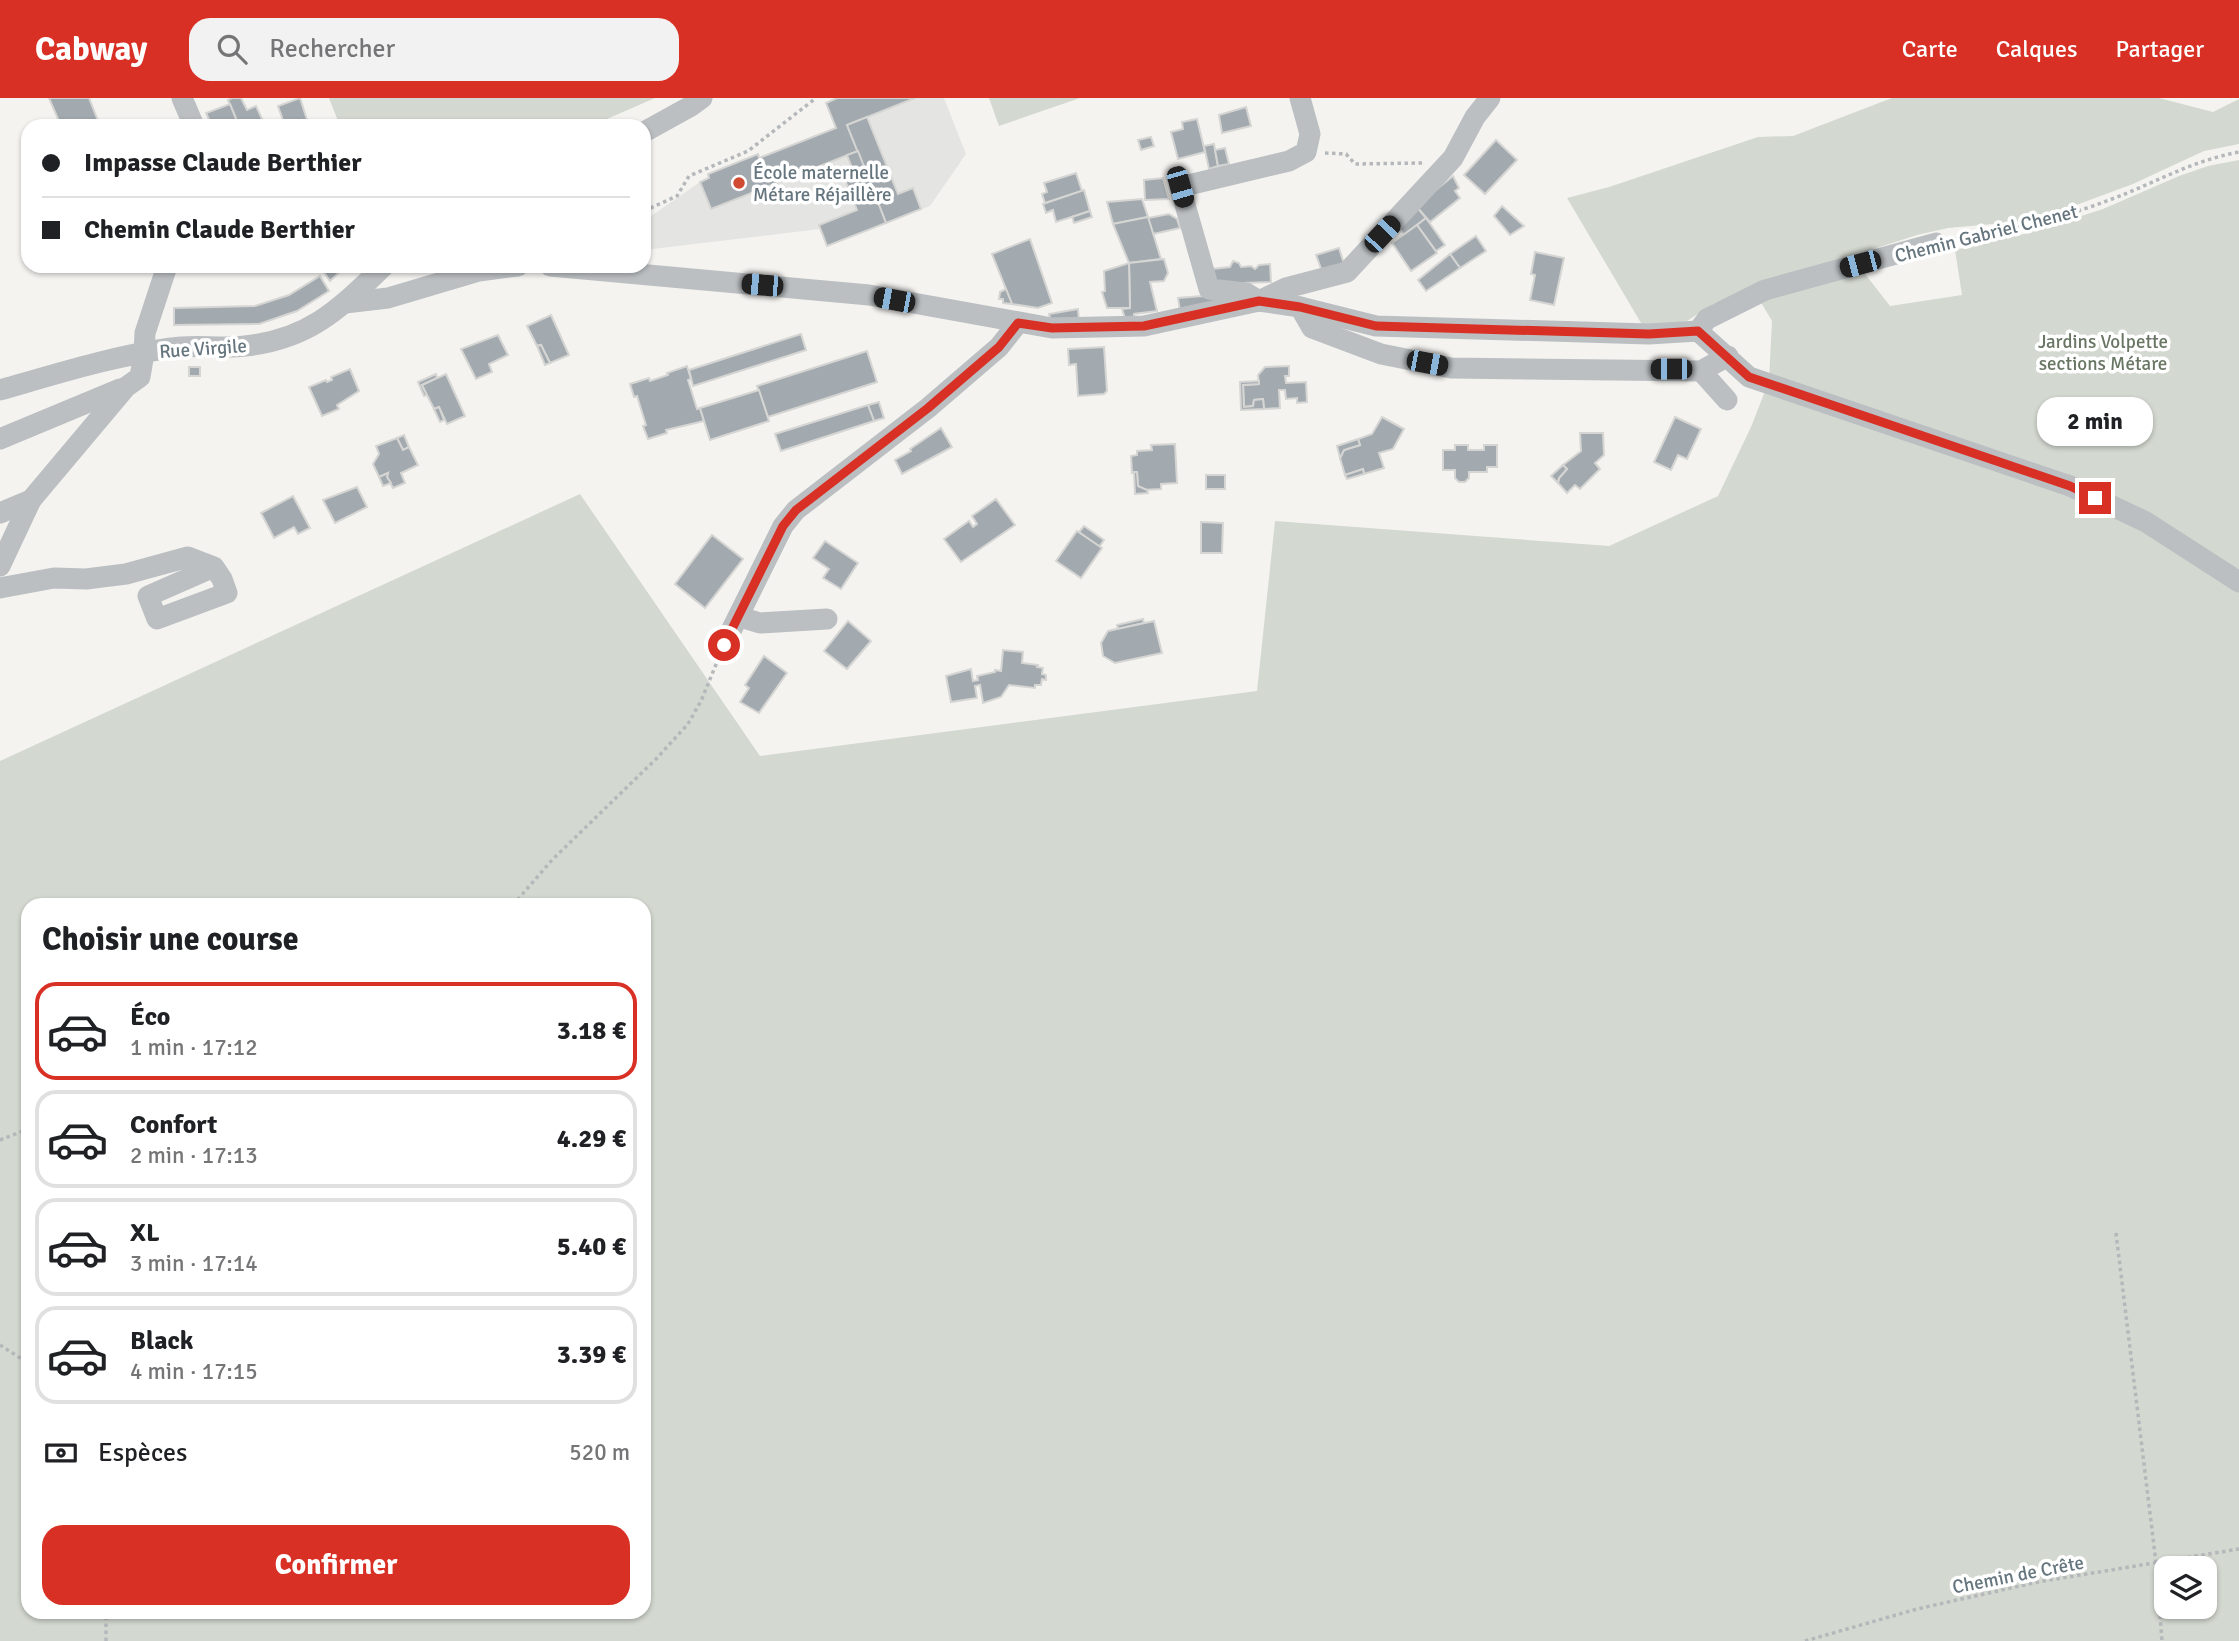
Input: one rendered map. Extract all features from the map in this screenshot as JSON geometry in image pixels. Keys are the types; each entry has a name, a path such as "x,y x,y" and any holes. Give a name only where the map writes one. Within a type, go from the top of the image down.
{"street":[{"path":"182,98 191,119"},
{"path":"651,128 702,98"},
{"path":"1300,98 1310,134 1306,152 1289,161 1180,187 1209,289 1246,293 1259,301 1300,307 1376,326 1649,334 1698,331 1749,377 2070,486 2146,522 2239,582"},
{"path":"627,273 869,295 1052,328 1144,326 1259,301 1286,288 1347,272 1453,158 1475,117 1490,98"},
{"name":"Chemin Gabriel Chenet","path":"1698,331 1707,319 1765,290 1936,243"},
{"path":"0,439 126,387 140,377 145,333 165,273"},
{"name":"Rue Virgile","path":"0,390 116,358 173,347 244,347 283,340 313,327 345,303 377,273"},
{"path":"345,303 388,298 472,273"},
{"path":"1300,307 1312,328 1381,354 1451,368 1700,371 1728,356"},
{"path":"724,645 783,526 796,510 928,408 999,347 1018,323"},
{"path":"1700,371 1727,401"},
{"path":"0,566 31,500 126,387"},
{"path":"0,513 31,500"},
{"path":"0,588 54,578 86,579 126,574 188,558 214,567"},
{"path":"740,617 760,623 827,620"}],"path":[{"path":"651,208 677,195 690,176 748,150 816,98"},
{"path":"1306,152 1346,154 1355,163 1433,163 1453,158"},
{"name":"Chemin Gabriel Chenet","path":"1936,243 2027,226 2062,216 2115,198 2188,165 2239,152"},
{"path":"519,898 552,860 656,759 688,724 701,701 724,645"},
{"path":"0,1140 21,1132"},
{"path":"2116,1233 2155,1556"},
{"path":"0,1345 21,1358"},
{"name":"Chemin de Crête","path":"2198,1556 2239,1549"},
{"name":"Chemin de Crête","path":"1805,1641 1917,1609 2038,1582 2154,1563"},
{"path":"106,1619 106,1641"},
{"path":"2160,1619 2162,1641"}],"shaded area":[{"path":"837,98 944,98 966,154 930,206 827,246 820,229 651,249 651,216 700,182 709,179 708,174 758,154 760,158 835,128 826,103"}],"green space":[{"path":"329,98 655,98 607,119 337,119"},
{"path":"989,98 1080,98 999,126"},
{"path":"1892,98 2159,98 2213,112 2239,99 2239,144 2204,151 2133,184 2060,211 2026,221 1948,228 1917,235 1753,288 1713,304 1687,321 1644,328 1567,198 1609,187 1758,137 1793,136"},
{"name":"Jardins Volpette sections Métare","path":"2239,160 2239,1641 0,1641 0,761 580,494 760,756 1257,691 1275,521 1609,546 1718,496 1751,427 1769,381 1772,321 1759,299 1862,270 1890,306 1962,295 1955,250 2028,233 2103,209 2179,176 2208,166"}],"building":[{"path":"49,98 89,98 97,119 58,119"},
{"path":"241,98 247,110 256,106 262,119 236,119 228,100"},
{"path":"300,98 307,119 283,119 278,106"},
{"path":"837,98 915,98 847,125 858,151 711,209 700,182 709,178 708,174 758,154 759,158 836,128 826,103"},
{"path":"230,104 236,119 209,119 206,113"},
{"path":"1246,107 1251,126 1222,133 1219,115"},
{"path":"867,117 898,194 913,188 921,209 886,223 847,125"},
{"path":"1197,119 1205,152 1178,159 1171,132 1183,129 1182,122"},
{"path":"1151,137 1154,146 1141,150 1138,140"},
{"path":"1496,140 1517,160 1485,194 1464,175"},
{"path":"1214,144 1218,166 1209,169 1204,146"},
{"path":"1225,148 1229,164 1218,166 1215,150"},
{"path":"858,151 886,223 827,246 819,225 857,210 842,172 852,168 847,155"},
{"path":"1076,173 1082,191 1045,203 1042,194 1047,192 1044,183"},
{"path":"1453,176 1459,188 1455,191 1460,198 1430,222 1416,206"},
{"path":"1163,178 1169,199 1145,200 1144,180"},
{"path":"1084,190 1090,211 1056,222 1053,210 1046,213 1043,204"},
{"path":"1142,199 1148,217 1113,224 1107,202"},
{"path":"1416,206 1426,218 1404,235 1397,225"},
{"path":"1502,206 1524,226 1510,235 1494,216"},
{"path":"1090,211 1092,217 1074,223 1072,217"},
{"path":"1169,214 1177,219 1180,228 1153,234 1148,218"},
{"path":"1148,217 1161,259 1129,263 1113,224"},
{"path":"1426,218 1445,245 1436,251 1417,225"},
{"path":"1417,225 1437,253 1411,271 1392,243"},
{"path":"1476,236 1486,251 1460,268 1450,254"},
{"path":"1030,239 1052,303 1038,308 1012,304 992,254"},
{"path":"1339,248 1344,264 1322,271 1316,255"},
{"path":"1535,252 1564,258 1554,305 1530,300 1535,275 1531,274"},
{"path":"1450,254 1460,268 1426,291 1418,280"},
{"path":"1164,259 1168,273 1164,281 1150,282 1157,311 1125,318 1122,309 1130,308 1129,263"},
{"path":"1233,261 1241,267 1251,266 1255,269 1259,265 1270,264 1271,282 1214,284 1212,269 1230,267"},
{"path":"1129,263 1130,308 1107,308 1102,292 1105,291 1104,271"},
{"path":"325,273 339,273 330,281"},
{"path":"320,276 329,291 297,311 259,324 174,325 174,308 255,306 289,295"},
{"path":"1006,289 1012,304 1003,303 1003,299 999,299 1000,292"},
{"path":"1178,298 1218,298 1219,304 1180,311"},
{"path":"1078,309 1079,321 1051,322 1049,314"},
{"path":"551,315 569,355 550,363 527,326"},
{"path":"801,334 806,350 693,386 689,370"},
{"path":"498,335 508,355 489,364 492,372 476,379 461,349"},
{"path":"541,345 550,363 545,365 537,346"},
{"path":"1104,347 1107,391 1104,394 1078,396 1076,364 1069,365 1068,349"},
{"path":"867,351 877,382 768,417 757,386"},
{"path":"687,366 691,379 688,380 697,409 700,408 704,421 666,430 667,433 648,439 637,396 634,397 630,384 649,378 650,381"},
{"path":"1289,366 1289,376 1285,376 1286,383 1306,382 1307,402 1297,403 1297,398 1286,399 1285,390 1279,390 1280,408 1264,409 1263,399 1254,400 1253,406 1244,407 1243,385 1259,384 1258,375 1265,367"},
{"path":"189,367 200,367 200,376 189,376"},
{"path":"350,369 359,391 337,405 339,409 322,416 309,387 332,380 331,377"},
{"path":"436,374 437,378 422,385 427,395 424,396 418,382"},
{"path":"446,374 465,416 447,424 439,407 434,409 422,385"},
{"path":"1259,381 1259,384 1243,385 1244,407 1253,406 1254,400 1263,399 1264,409 1241,410 1240,382"},
{"path":"759,390 769,421 710,440 700,408"},
{"path":"879,402 884,418 874,421 868,405"},
{"path":"868,405 874,421 781,451 775,434"},
{"path":"439,407 444,420 440,422 434,409"},
{"path":"1382,417 1404,429 1393,449 1379,453 1384,468 1364,474 1363,469 1345,475 1340,458 1344,450 1360,445 1358,439 1372,434"},
{"path":"1675,417 1701,429 1687,459 1678,455 1671,470 1654,462"},
{"path":"941,428 952,447 902,474 895,460"},
{"path":"1580,433 1603,433 1604,455 1595,463 1600,469 1580,489 1575,485 1567,493 1558,483 1559,478 1567,469 1563,465 1581,451"},
{"path":"404,435 409,447 403,450 397,438"},
{"path":"397,438 403,450 409,447 418,465 401,473 405,483 393,488 387,477 388,473 379,477 373,464 379,454 376,446"},
{"path":"1358,439 1360,445 1344,450 1340,458 1337,446"},
{"path":"1175,444 1177,483 1161,484 1161,489 1142,490 1138,486 1137,472 1132,473 1131,456 1137,455 1137,451 1152,450 1151,445"},
{"path":"1455,445 1468,445 1468,450 1484,450 1484,445 1497,445 1497,467 1487,467 1487,472 1469,472 1469,478 1465,482 1459,482 1455,478 1455,470 1443,470 1443,450 1455,450"},
{"path":"1563,465 1567,469 1558,483 1551,476"},
{"path":"1363,469 1364,474 1347,479 1345,475"},
{"path":"1134,472 1137,472 1138,486 1148,493 1135,494"},
{"path":"388,473 387,477 391,483 383,486 379,477"},
{"path":"1206,475 1225,475 1225,489 1206,489"},
{"path":"357,487 367,507 335,523 323,500"},
{"path":"293,496 310,528 298,534 294,527 274,538 261,513"},
{"path":"996,499 1015,525 961,562 944,539 969,521 973,527 977,524 972,516"},
{"path":"1201,522 1223,523 1222,553 1201,553"},
{"path":"1084,526 1104,540 1099,547 1079,532"},
{"path":"1077,531 1102,548 1081,578 1056,561"},
{"path":"712,535 743,559 705,608 675,584"},
{"path":"825,541 858,563 841,589 823,578 829,569 813,558"},
{"path":"1143,619 1144,623 1118,629 1117,625"},
{"path":"848,621 871,641 847,669 824,651"},
{"path":"1154,621 1162,653 1115,663 1103,656 1101,643 1108,631"},
{"path":"1003,650 1023,652 1022,663 1043,668 1042,674 1046,675 1046,680 1042,679 1041,685 1035,685 1035,688 1009,685 1001,697 983,703 980,685 975,686 977,698 951,702 946,676 971,669 973,681 978,680 977,676 995,670 1001,671"},
{"path":"764,656 787,673 759,713 740,702 749,688 745,685"}],"place":[{"name":"École maternelle Métare Réjaillère","path":"739,183"}],"route":[{"path":"724,645 783,526 796,510 928,408 999,347 1018,323 1052,328 1144,326 1259,301 1300,307 1376,326 1649,334 1698,331 1749,377 2070,486 2095,498"}]}
